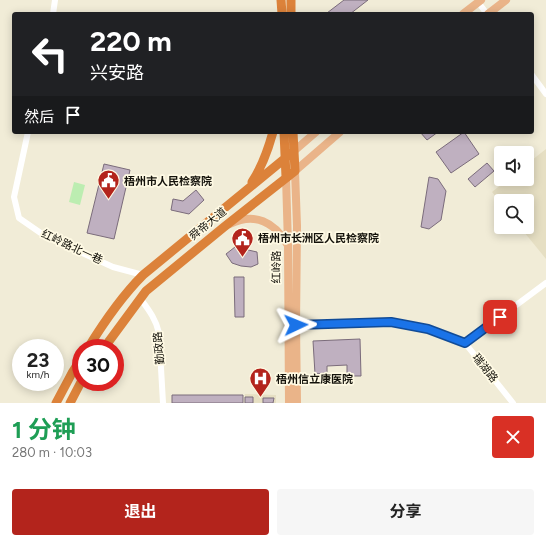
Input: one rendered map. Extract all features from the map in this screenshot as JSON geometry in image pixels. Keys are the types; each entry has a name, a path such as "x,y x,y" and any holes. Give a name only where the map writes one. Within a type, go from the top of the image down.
{"highway":[{"path":"281,0 282,12"},
{"path":"291,0 292,12"},
{"path":"247,190 258,173 265,157 271,134"},
{"name":"红岭路","path":"284,134 286,177"},
{"name":"红岭路","path":"293,134 295,171"},
{"name":"舜帝大道","path":"94,339 118,302 143,275 294,151"},
{"name":"舜帝大道","path":"110,339 140,298 152,285 295,171"},
{"path":"56,403 72,373"},
{"path":"70,403 77,391"}],"main road":[{"path":"490,12 506,0"},
{"path":"465,12 479,1"},
{"path":"294,151 314,134"},
{"name":"舜帝大道","path":"295,171 338,134"},
{"name":"红岭路","path":"295,171 297,226 297,403"},
{"name":"红岭路","path":"286,177 289,403"},
{"path":"224,227 234,222 252,218 269,224 277,230 288,245"}],"street":[{"path":"53,12 55,0"},
{"path":"479,1 486,12"},
{"path":"534,78 546,94"},
{"name":"红岭路北一巷","path":"28,134 14,197 19,218 45,236 113,266 143,275"},
{"path":"465,343 546,283"},
{"name":"勤政路","path":"140,298 154,318 159,333 163,403"},
{"name":"瑞湖路","path":"288,325 391,322 428,329 465,343 513,403"}],"shaded area":[{"path":"546,149 546,259 526,234 534,234 534,194 494,194 492,192 499,186 534,186 534,158"},
{"name":"梧州信立康医院","path":"245,394 276,395 276,403 244,403"}],"green space":[{"path":"74,182 85,185 80,205 69,202"}],"building":[{"path":"344,0 368,0 353,12 328,12"},
{"path":"422,134 435,134 427,140"},
{"path":"461,134 465,134 479,154 451,173 436,152"},
{"path":"487,163 494,171 475,187 468,179"},
{"name":"梧州市人民检察院","path":"104,164 130,170 114,239 87,233"},
{"path":"429,177 438,179 446,191 441,220 429,229 421,227"},
{"path":"196,190 204,200 189,214 171,210 173,199 183,201"},
{"name":"梧州市长洲区人民检察院","path":"235,247 257,252 258,264 251,267 232,263 226,254"},
{"path":"234,277 244,277 244,317 235,317"},
{"path":"360,339 361,376 347,376 347,365 327,366 327,373 315,374 313,341"},
{"path":"172,395 243,395 243,403 172,403"},
{"path":"245,397 253,397 253,403 245,403"},
{"path":"263,398 274,398 273,403 263,403"}],"place":[{"name":"梧州市人民检察院","path":"109,200"},
{"name":"梧州市长洲区人民检察院","path":"243,258"},
{"name":"梧州信立康医院","path":"260,398"}],"route":[{"path":"296,325 391,322 428,329 465,343 500,317"}]}
